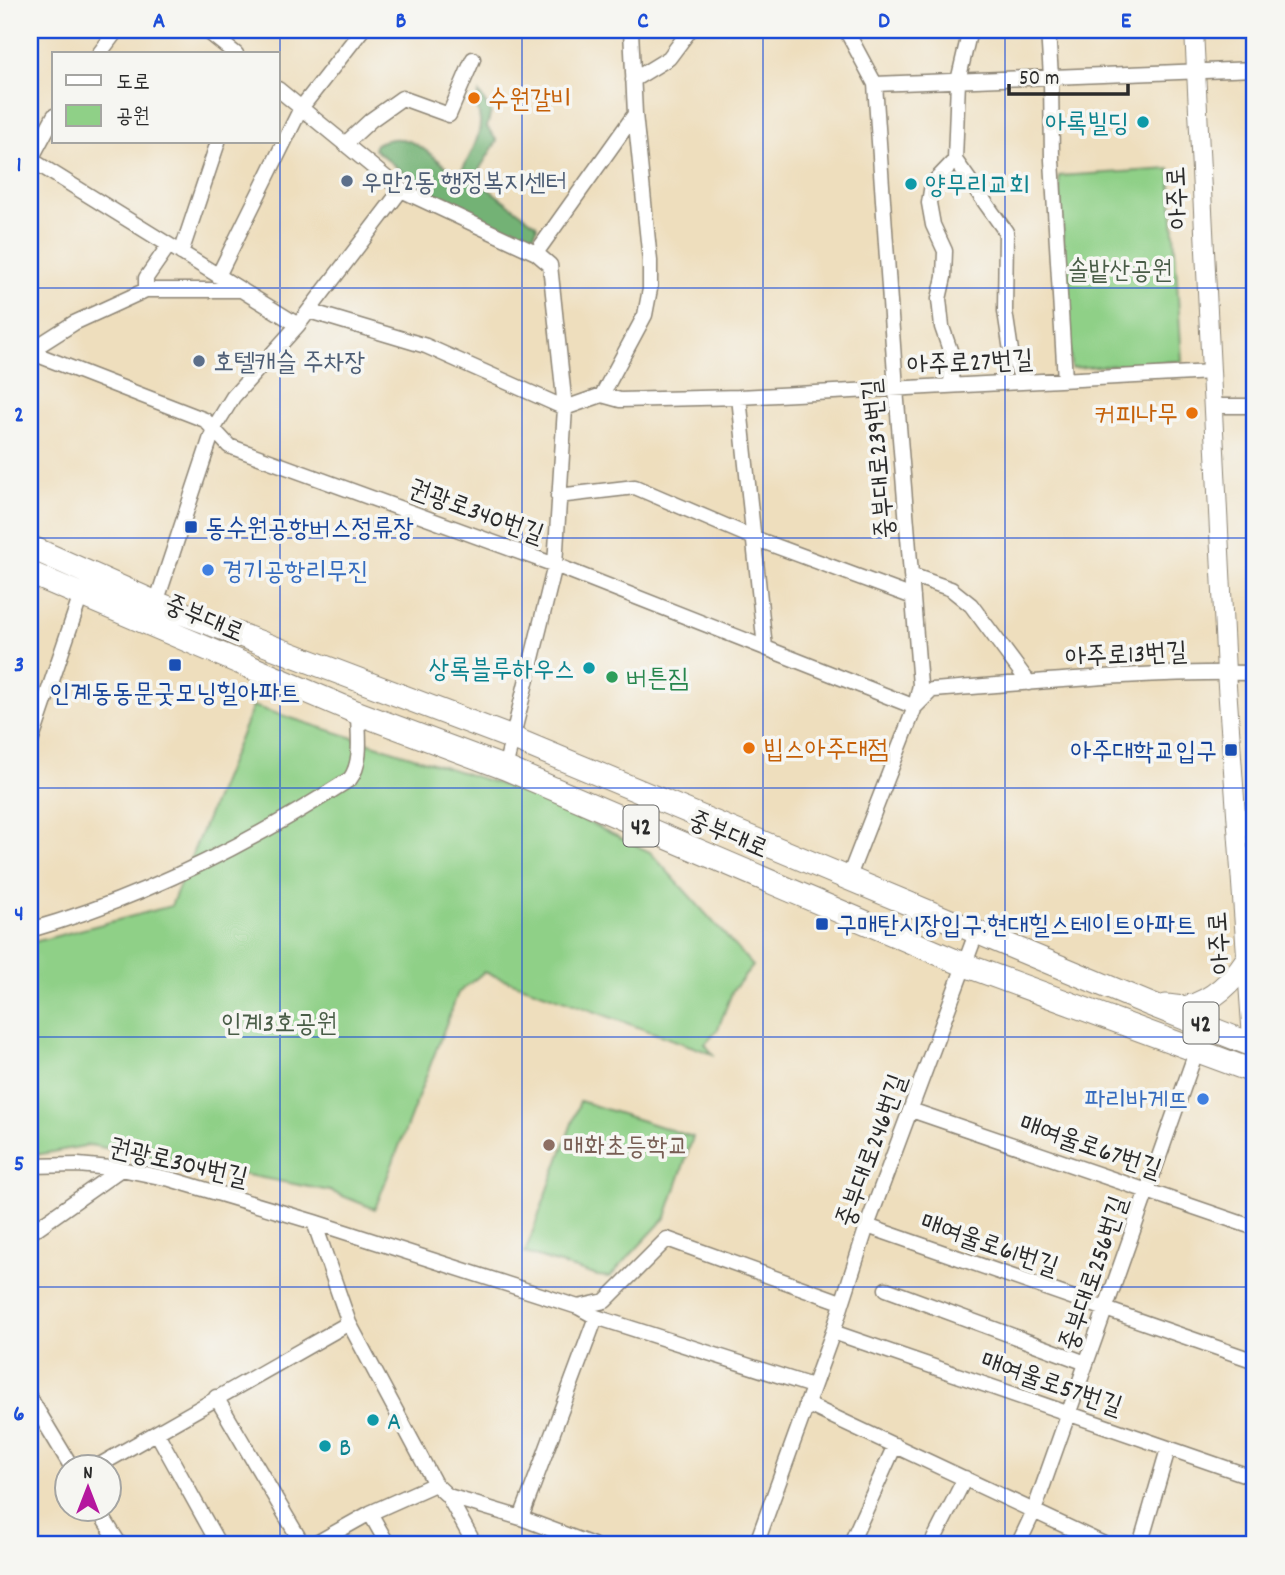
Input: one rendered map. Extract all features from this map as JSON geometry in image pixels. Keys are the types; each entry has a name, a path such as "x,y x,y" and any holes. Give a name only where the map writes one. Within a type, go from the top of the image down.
{"main road":[{"name":"중부대로","path":"32,547 156,603 512,738 1149,1004 1254,1045"},
{"name":"중부대로","path":"30,573 358,713 505,768 965,965 1255,1072"},
{"path":"1149,1004 1187,1008 1211,997 1234,979 1250,959"}],"street":[{"path":"100,52 117,30"},
{"path":"206,30 234,52"},
{"path":"218,276 300,108 362,30"},
{"path":"602,395 645,315 650,289 635,114 631,30"},
{"path":"633,80 669,58 690,30"},
{"name":"중부대로239번길","path":"846,30 874,84 920,685 915,707 848,879"},
{"path":"970,30 958,81 955,160 1006,232 1004,311 1011,351 1023,382"},
{"path":"1048,30 1052,77 1052,160 1065,380"},
{"name":"아주로","path":"1194,30 1226,673 1247,855 1255,1072"},
{"path":"345,144 402,97 449,115 473,59"},
{"path":"874,84 1255,69"},
{"path":"280,91 401,190 536,253 550,265 565,408 555,565 505,768"},
{"path":"536,253 635,114"},
{"path":"52,120 30,159 298,325"},
{"path":"146,290 146,278 175,249 217,144"},
{"path":"951,386 952,356 942,327 939,299 944,277 945,251 933,225 929,204 932,184 955,160"},
{"path":"156,603 214,428 233,397 298,325 401,190"},
{"path":"30,351 75,323 146,290 242,290"},
{"path":"309,311 426,346 565,408"},
{"name":"권광로340번길","path":"30,351 205,420 229,446 555,565 915,707"},
{"name":"아주로27번길","path":"565,408 602,395 621,400 739,397 1212,372"},
{"path":"739,397 765,648"},
{"path":"1214,406 1255,406"},
{"path":"558,496 635,487 754,538 913,597"},
{"name":"아주로13번길","path":"911,575 951,589 971,606 1029,683"},
{"path":"30,745 81,595"},
{"path":"1226,673 1255,673"},
{"name":"아주로13번길","path":"915,707 932,690 1226,673"},
{"path":"30,930 79,916 161,883 264,830 350,779 358,761 358,713"},
{"name":"중부대로246번길","path":"756,1545 833,1332 867,1226 977,931"},
{"name":"중부대로256번길","path":"1018,1545 1034,1511 1196,1052"},
{"name":"매여울로67번길","path":"911,1110 1255,1228"},
{"name":"권광로304번길","path":"30,1166 78,1165 121,1169 170,1179 314,1222 588,1312"},
{"path":"30,1233 121,1169"},
{"path":"314,1222 349,1322 435,1484 448,1496 475,1545"},
{"name":"매여울로61번길","path":"867,1226 1255,1361"},
{"path":"521,1518 588,1312 605,1301 667,1239 841,1302"},
{"path":"886,1289 1086,1363"},
{"path":"588,1312 812,1386"},
{"path":"122,1453 349,1322"},
{"name":"매여울로57번길","path":"833,1332 1255,1478"},
{"path":"216,1397 303,1545"},
{"path":"30,1398 63,1452"},
{"path":"806,1404 1106,1545"},
{"path":"157,1433 219,1545"},
{"path":"850,1545 895,1445"},
{"path":"1140,1545 1168,1448"},
{"path":"931,1545 965,1478"},
{"path":"313,1545 370,1513 435,1484"},
{"path":"448,1496 521,1518 593,1545"},
{"path":"370,1513 388,1545"},
{"path":"106,1522 120,1545"}],"green space":[{"path":"479,93 491,112 487,127 497,141 477,173 476,180 536,224 537,228 530,244 421,187 374,149 376,144 388,139 410,141 459,175 476,142 480,127 477,108"},
{"name":"솔밭산공원","path":"1170,169 1182,361 1071,368 1059,176"},
{"name":"인계3호공원","path":"253,706 527,793 650,852 753,966 733,990 717,1031 705,1044 713,1054 484,972 458,993 375,1209 330,1191 90,1145 30,1156 30,943 171,906"},
{"path":"580,1101 693,1137 666,1217 610,1277 598,1276 525,1253"}],"place":[{"name":"수원갈비","path":"474,98"},
{"name":"아록빌딩","path":"1143,122"},
{"name":"우만2동 행정복지센터","path":"347,181"},
{"name":"양무리교회","path":"911,184"},
{"name":"호텔캐슬 주차장","path":"199,361"},
{"name":"커피나무","path":"1192,413"},
{"name":"동수원공항버스정류장","path":"191,527"},
{"name":"경기공항리무진","path":"208,570"},
{"name":"인계동동문굿모닝힐아파트","path":"175,665"},
{"name":"상록블루하우스","path":"589,668"},
{"name":"버튼짐","path":"612,677"},
{"name":"빕스아주대점","path":"749,748"},
{"name":"아주대학교입구","path":"1231,750"},
{"name":"구매탄시장입구.현대힐스테이트아파트","path":"822,924"},
{"name":"파리바게뜨","path":"1203,1099"},
{"name":"매화초등학교","path":"549,1145"},
{"name":"A","path":"373,1420"},
{"name":"B","path":"325,1446"}]}
